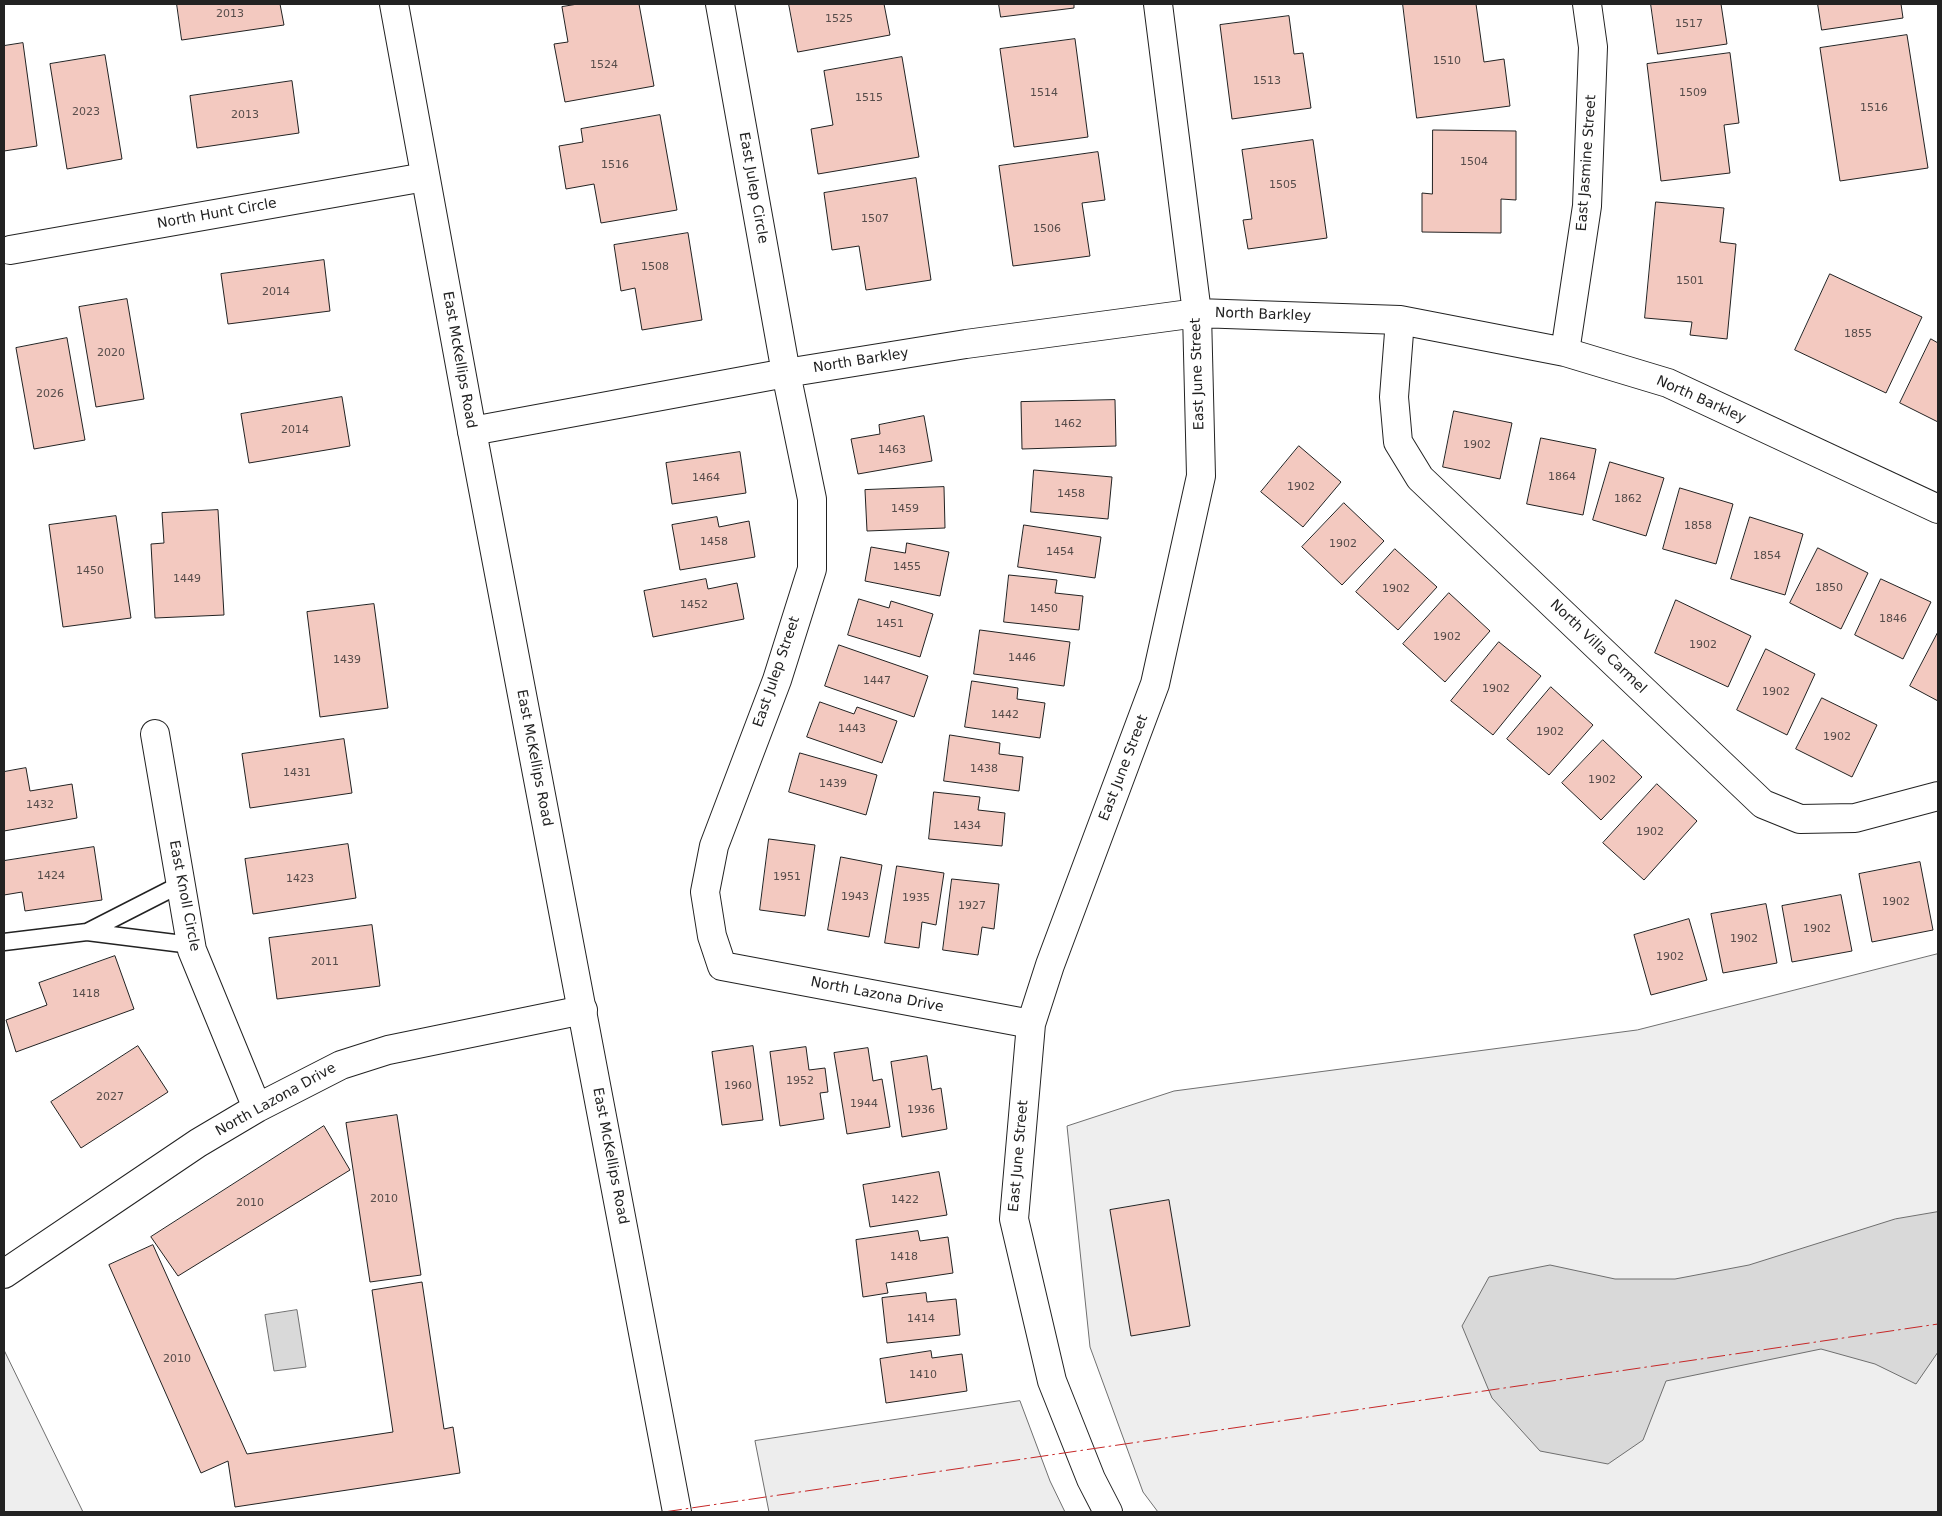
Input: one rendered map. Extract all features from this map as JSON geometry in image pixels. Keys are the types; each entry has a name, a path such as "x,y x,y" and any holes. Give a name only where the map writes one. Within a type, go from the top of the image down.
{"street":[{"name":"East McKellips Road","path":"394,4 472,431 677,1512"},
{"name":"East Julep Circle","path":"720,4 786,373"},
{"name":"East June Street","path":"1108,1512 1091,1479 1052,1380 1014,1219 1031,1024 1050,965 1156,684 1201,476 1196,313 1158,4"},
{"name":"East Jasmine Street","path":"1566,352 1587,206 1593,46 1587,4"},
{"name":"North Hunt Circle","path":"10,250 425,178"},
{"name":"North Barkley","path":"472,431 786,373 966,344 1196,313 1400,320 1566,352 1668,383 1938,510"},
{"name":"North Villa Carmel","path":"1400,320 1394,397 1398,442 1420,478 1763,804 1800,819 1855,818 1938,796"},
{"name":"East Julep Street","path":"722,966 712,936 706,892 714,846 777,680 812,569 812,500 786,373"},
{"name":"East Knoll Circle","path":"154,734 191,945 257,1108"},
{"name":"North Lazona Drive","path":"722,966 1031,1024"},
{"name":"North Lazona Drive","path":"4,1274 198,1143 257,1108 341,1065 388,1050 583,1010"}],"lane":[{"path":"87,932 181,884"},
{"path":"4,942 87,932 191,945"}],"shaded area":[{"path":"1938,954 1938,1512 1158,1512 1143,1492 1090,1347 1067,1126 1174,1091 1637,1030"},
{"path":"1938,1212 1938,1352 1916,1384 1875,1364 1821,1349 1666,1381 1643,1440 1608,1464 1540,1451 1492,1398 1462,1326 1489,1277 1550,1265 1615,1279 1675,1279 1749,1265 1895,1219"},
{"path":"297,1310 306,1367 274,1371 265,1315"},
{"path":"4,1350 83,1512 4,1512"},
{"path":"1020,1401 1050,1481 1065,1512 769,1512 755,1441"}],"building":[{"path":"177,4 280,4 284,25 182,40"},
{"path":"578,4 639,4 654,86 565,102 554,44 568,42 562,7"},
{"path":"789,4 884,4 890,35 798,52"},
{"path":"999,4 1074,4 1074,8 1001,17"},
{"path":"1403,4 1476,4 1484,62 1504,59 1510,106 1417,118"},
{"path":"1651,4 1721,4 1727,44 1658,54"},
{"path":"1818,4 1901,4 1903,18 1822,30"},
{"path":"1289,16 1294,54 1303,53 1311,108 1232,119 1220,25"},
{"path":"1907,35 1928,168 1840,181 1820,48"},
{"path":"1075,39 1088,137 1014,147 1000,49"},
{"path":"23,43 37,146 4,151 4,46"},
{"path":"1730,53 1739,123 1724,125 1730,173 1661,181 1647,64"},
{"path":"105,55 122,159 67,169 50,64"},
{"path":"902,57 919,157 818,174 811,129 833,125 824,71"},
{"path":"292,81 299,133 197,148 190,96"},
{"path":"660,115 677,210 601,223 594,184 566,189 559,146 583,142 581,129"},
{"path":"1433,130 1516,131 1516,200 1501,199 1501,233 1422,232 1422,193 1432,194"},
{"path":"1313,140 1327,238 1248,249 1243,220 1252,219 1242,150"},
{"path":"1098,152 1105,200 1082,203 1090,256 1013,266 999,166"},
{"path":"916,178 931,280 866,290 859,246 832,250 824,193"},
{"path":"1656,202 1724,208 1720,242 1736,244 1727,339 1690,335 1692,322 1645,318"},
{"path":"688,233 702,320 642,330 635,288 621,291 614,245"},
{"path":"324,260 330,311 228,324 221,274"},
{"path":"1830,274 1922,317 1886,393 1795,350"},
{"path":"127,299 144,399 96,407 79,307"},
{"path":"67,338 85,440 34,449 16,348"},
{"path":"1931,339 1938,343 1938,422 1900,403"},
{"path":"342,397 350,446 249,463 241,414"},
{"path":"1115,400 1116,446 1022,449 1021,402"},
{"path":"1454,411 1512,423 1500,479 1443,467"},
{"path":"924,416 932,461 858,474 851,439 880,434 879,425"},
{"path":"1541,438 1596,449 1583,515 1527,504"},
{"path":"1299,446 1341,482 1303,527 1261,492"},
{"path":"740,452 746,493 672,504 666,463"},
{"path":"1610,462 1664,478 1646,536 1593,520"},
{"path":"1034,470 1112,477 1108,519 1031,512"},
{"path":"944,487 945,528 867,531 865,490"},
{"path":"1680,488 1733,504 1716,564 1663,549"},
{"path":"1344,503 1384,541 1342,585 1302,547"},
{"path":"218,510 224,615 155,618 151,544 164,543 162,513"},
{"path":"116,516 131,618 63,627 49,525"},
{"path":"717,517 719,527 749,521 755,557 680,570 672,525"},
{"path":"1750,517 1803,534 1785,595 1731,579"},
{"path":"1024,525 1101,537 1095,578 1018,567"},
{"path":"907,543 949,552 940,596 865,581 871,547 905,553"},
{"path":"1818,548 1868,573 1841,629 1790,603"},
{"path":"1395,549 1437,587 1398,630 1356,592"},
{"path":"1009,575 1057,580 1055,593 1083,596 1079,630 1004,622"},
{"path":"706,579 708,589 737,583 744,619 653,637 644,591"},
{"path":"1881,579 1931,602 1903,659 1855,635"},
{"path":"1449,593 1490,631 1445,682 1403,644"},
{"path":"859,599 889,608 891,601 933,614 920,657 848,635"},
{"path":"1676,600 1751,636 1728,687 1655,653"},
{"path":"374,604 388,708 320,717 307,612"},
{"path":"980,630 1070,642 1064,686 974,674"},
{"path":"1938,632 1938,701 1910,686"},
{"path":"1499,642 1541,676 1493,735 1451,701"},
{"path":"839,645 928,676 914,717 825,686"},
{"path":"1766,649 1815,674 1787,735 1737,710"},
{"path":"972,681 1018,688 1017,699 1045,703 1040,738 965,727"},
{"path":"1551,687 1593,725 1549,775 1507,739"},
{"path":"1822,698 1877,725 1852,777 1796,749"},
{"path":"820,702 854,714 857,707 897,721 882,763 807,737"},
{"path":"950,735 1000,743 999,754 1023,757 1019,791 944,781"},
{"path":"344,739 352,793 250,808 242,754"},
{"path":"1603,740 1642,777 1601,820 1562,783"},
{"path":"800,753 877,775 866,815 789,792"},
{"path":"26,768 30,791 72,784 77,818 4,831 4,772"},
{"path":"1657,784 1697,821 1644,880 1603,843"},
{"path":"934,792 980,797 978,810 1005,813 1002,846 929,839"},
{"path":"769,839 815,845 805,916 760,910"},
{"path":"348,844 356,898 253,914 245,859"},
{"path":"94,847 102,900 25,911 22,892 4,895 4,861"},
{"path":"841,857 882,865 869,937 828,930"},
{"path":"1920,862 1933,930 1872,942 1859,874"},
{"path":"897,866 944,873 936,925 922,922 919,948 885,943"},
{"path":"952,879 999,884 994,929 982,927 978,955 943,950"},
{"path":"1841,895 1852,951 1792,962 1782,906"},
{"path":"1766,904 1777,963 1723,973 1711,914"},
{"path":"1689,919 1707,980 1651,995 1634,935"},
{"path":"372,925 380,986 277,999 269,938"},
{"path":"115,956 134,1009 16,1052 6,1020 47,1005 39,983"},
{"path":"138,1046 168,1092 81,1148 51,1102"},
{"path":"753,1046 763,1120 722,1125 712,1052"},
{"path":"806,1047 809,1070 825,1068 828,1092 820,1093 824,1119 780,1126 770,1052"},
{"path":"868,1048 873,1081 882,1079 890,1127 847,1134 834,1053"},
{"path":"927,1056 932,1090 941,1088 947,1129 902,1137 891,1062"},
{"path":"397,1115 421,1275 370,1282 346,1123"},
{"path":"324,1126 350,1170 178,1276 151,1237"},
{"path":"939,1172 947,1215 870,1227 863,1185"},
{"path":"1169,1200 1190,1326 1131,1336 1110,1210"},
{"path":"918,1231 920,1241 948,1237 953,1273 886,1283 888,1293 863,1297 856,1240"},
{"path":"153,1245 247,1454 393,1432 372,1290 422,1282 444,1429 453,1427 460,1473 235,1507 228,1461 201,1473 109,1265"},
{"path":"926,1293 927,1302 956,1299 960,1335 887,1343 882,1298"},
{"path":"931,1351 932,1358 962,1354 967,1391 886,1403 880,1359"}],"power":[{"path":"664,1512 1938,1324"}]}
